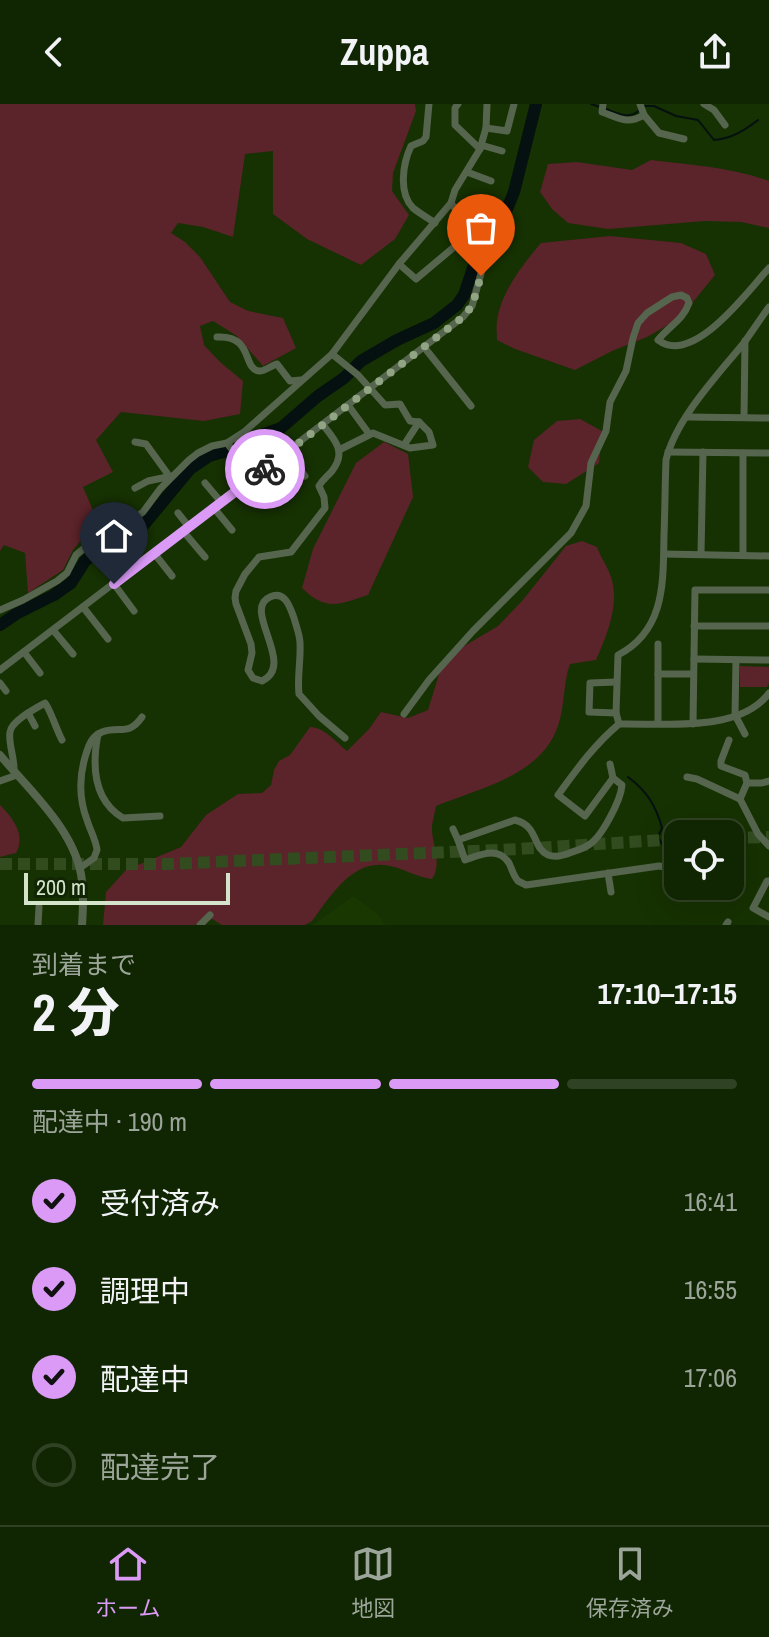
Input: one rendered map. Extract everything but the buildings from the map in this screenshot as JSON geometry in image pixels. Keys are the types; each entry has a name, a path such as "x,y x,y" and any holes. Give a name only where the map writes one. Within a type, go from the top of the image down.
{"street":[{"path":"429,104 426,137 411,146 404,172 410,203 435,223"},
{"path":"135,488 169,474 212,446 228,444 332,354 399,264 451,203 455,190 481,147 487,104"},
{"path":"486,128 507,131 514,104"},
{"path":"704,104 714,110 725,125"},
{"path":"454,105 455,125 481,147 502,151"},
{"path":"603,108 629,121 634,121 641,109 659,133 684,139"},
{"path":"467,172 491,181"},
{"path":"0,670 463,317 472,306 487,252 451,203"},
{"path":"399,264 416,279 474,235"},
{"path":"404,714 429,680 473,631 571,533 586,506 591,463 606,431 610,402 626,371 638,323 647,313 672,297 681,295 689,303 686,313 658,340 664,344 680,345 703,337 769,268"},
{"path":"619,724 616,713 618,655 645,634 658,607 662,589 668,452 675,435 714,378 769,307"},
{"path":"217,337 236,339 253,368 259,371 277,364 290,381 301,380"},
{"path":"744,417 745,341"},
{"path":"424,347 471,406"},
{"path":"332,354 358,375 385,405 400,404 410,421 419,422 429,432 433,445 410,448 373,433 339,450"},
{"path":"348,405 367,431"},
{"path":"687,417 769,418"},
{"path":"404,445 419,422"},
{"path":"323,425 339,450 332,471 319,486 325,508 291,552 256,560 241,581 235,598 251,644 248,670 253,678 262,681 269,678 275,668 262,614 263,604 275,595 287,601 300,641 299,694 345,738"},
{"path":"135,442 146,444 169,474"},
{"path":"228,444 265,494"},
{"path":"287,452 305,476"},
{"path":"668,452 769,453"},
{"path":"701,554 703,452"},
{"path":"743,453 743,555"},
{"path":"0,610 57,581 67,573 84,547 143,512 169,474"},
{"path":"205,483 232,530"},
{"path":"178,513 205,557"},
{"path":"154,553 172,576"},
{"path":"664,554 769,556"},
{"path":"114,584 134,611"},
{"path":"693,724 695,590 769,590"},
{"path":"83,607 108,639"},
{"path":"694,626 769,626"},
{"path":"53,630 73,654"},
{"path":"658,644 658,723"},
{"path":"24,652 40,673"},
{"path":"694,659 769,660"},
{"path":"736,660 735,715 745,734"},
{"path":"658,674 693,674"},
{"path":"616,682 590,683 589,712 616,713"},
{"path":"0,683 6,691"},
{"path":"613,778 585,816 558,795 585,757 619,724 717,721 756,707 768,698"},
{"path":"15,774 10,731 28,713 45,703 62,740"},
{"path":"28,713 35,726"},
{"path":"80,868 94,858 97,850 83,809 79,779 89,746 98,734 106,730 127,730 142,717"},
{"path":"98,734 96,779 107,804 123,818 160,816"},
{"path":"729,740 721,766 762,783 769,781"},
{"path":"0,755 71,844 82,880 82,925"},
{"path":"458,840 518,821 529,826 546,854 557,856 590,844 621,796 622,785 613,778 610,764"},
{"path":"0,781 15,774"},
{"path":"740,799 746,774"},
{"path":"687,777 740,799 758,834 769,846"},
{"path":"453,829 465,860 491,852 498,854 508,861 518,881 526,885 664,867"},
{"path":"608,873 611,892"},
{"path":"769,881 753,908 769,917"},
{"path":"38,925 39,907"},
{"path":"200,925 210,915"}],"shaded area":[{"path":"0,104 415,104 416,111 393,173 392,191 409,215 395,239 361,265 307,239 273,214 273,151 245,154 233,237 178,223 171,233 200,257 230,302 248,311 283,318 296,348 263,366 237,336 213,321 200,326 204,345 243,381 240,414 204,421 121,412 96,440 113,472 83,487 95,515 88,532 73,550 63,570 28,593 25,553 4,545 0,551"},
{"path":"651,160 726,170 769,181 769,228 741,222 705,221 608,229 568,223 552,209 540,192 548,164 577,162 632,170"},
{"path":"610,236 681,243 706,254 715,275 680,318 575,370 497,340 497,321 503,300 520,269 541,243"},
{"path":"580,419 602,431 599,463 566,484 543,482 528,467 534,440 557,421"},
{"path":"384,442 408,454 413,497 368,595 334,604 318,600 302,588 313,549 356,463"},
{"path":"582,541 597,547 610,573 613,587 611,619 596,660 570,664 558,726 550,743 538,757 507,778 436,806 432,833 437,860 432,879 390,866 365,867 344,881 312,921 305,925 222,925 212,919 194,925 103,925 106,892 126,870 181,847 206,815 238,794 262,793 271,785 279,761 290,755 310,727 325,732 347,751 381,712 408,718 428,710 444,658 498,626 566,546"},
{"path":"740,666 769,667 767,687 740,687"},
{"path":"0,805 13,821 20,840 16,853 0,857"},
{"path":"353,896 386,925 313,925"}],"waterway":[{"path":"0,625 54,595 71,583 85,561 96,552 142,527 190,469 209,456 242,447 259,436 281,428 361,361 434,323 457,305 464,295 479,250 505,214 514,192 536,104"},
{"path":"591,104 600,107"},
{"path":"645,106 698,120 714,140 738,133 758,120"},
{"path":"606,109 627,115 640,110"},
{"path":"628,777 646,793 654,806 662,828 658,837 662,844"}],"tunnel":[{"path":"744,838 769,837"},
{"path":"0,864 166,864 664,840"}],"way so far":[{"path":"265,469 463,317 472,306 481,276"}],"route":[{"path":"114,584 265,469"}]}
